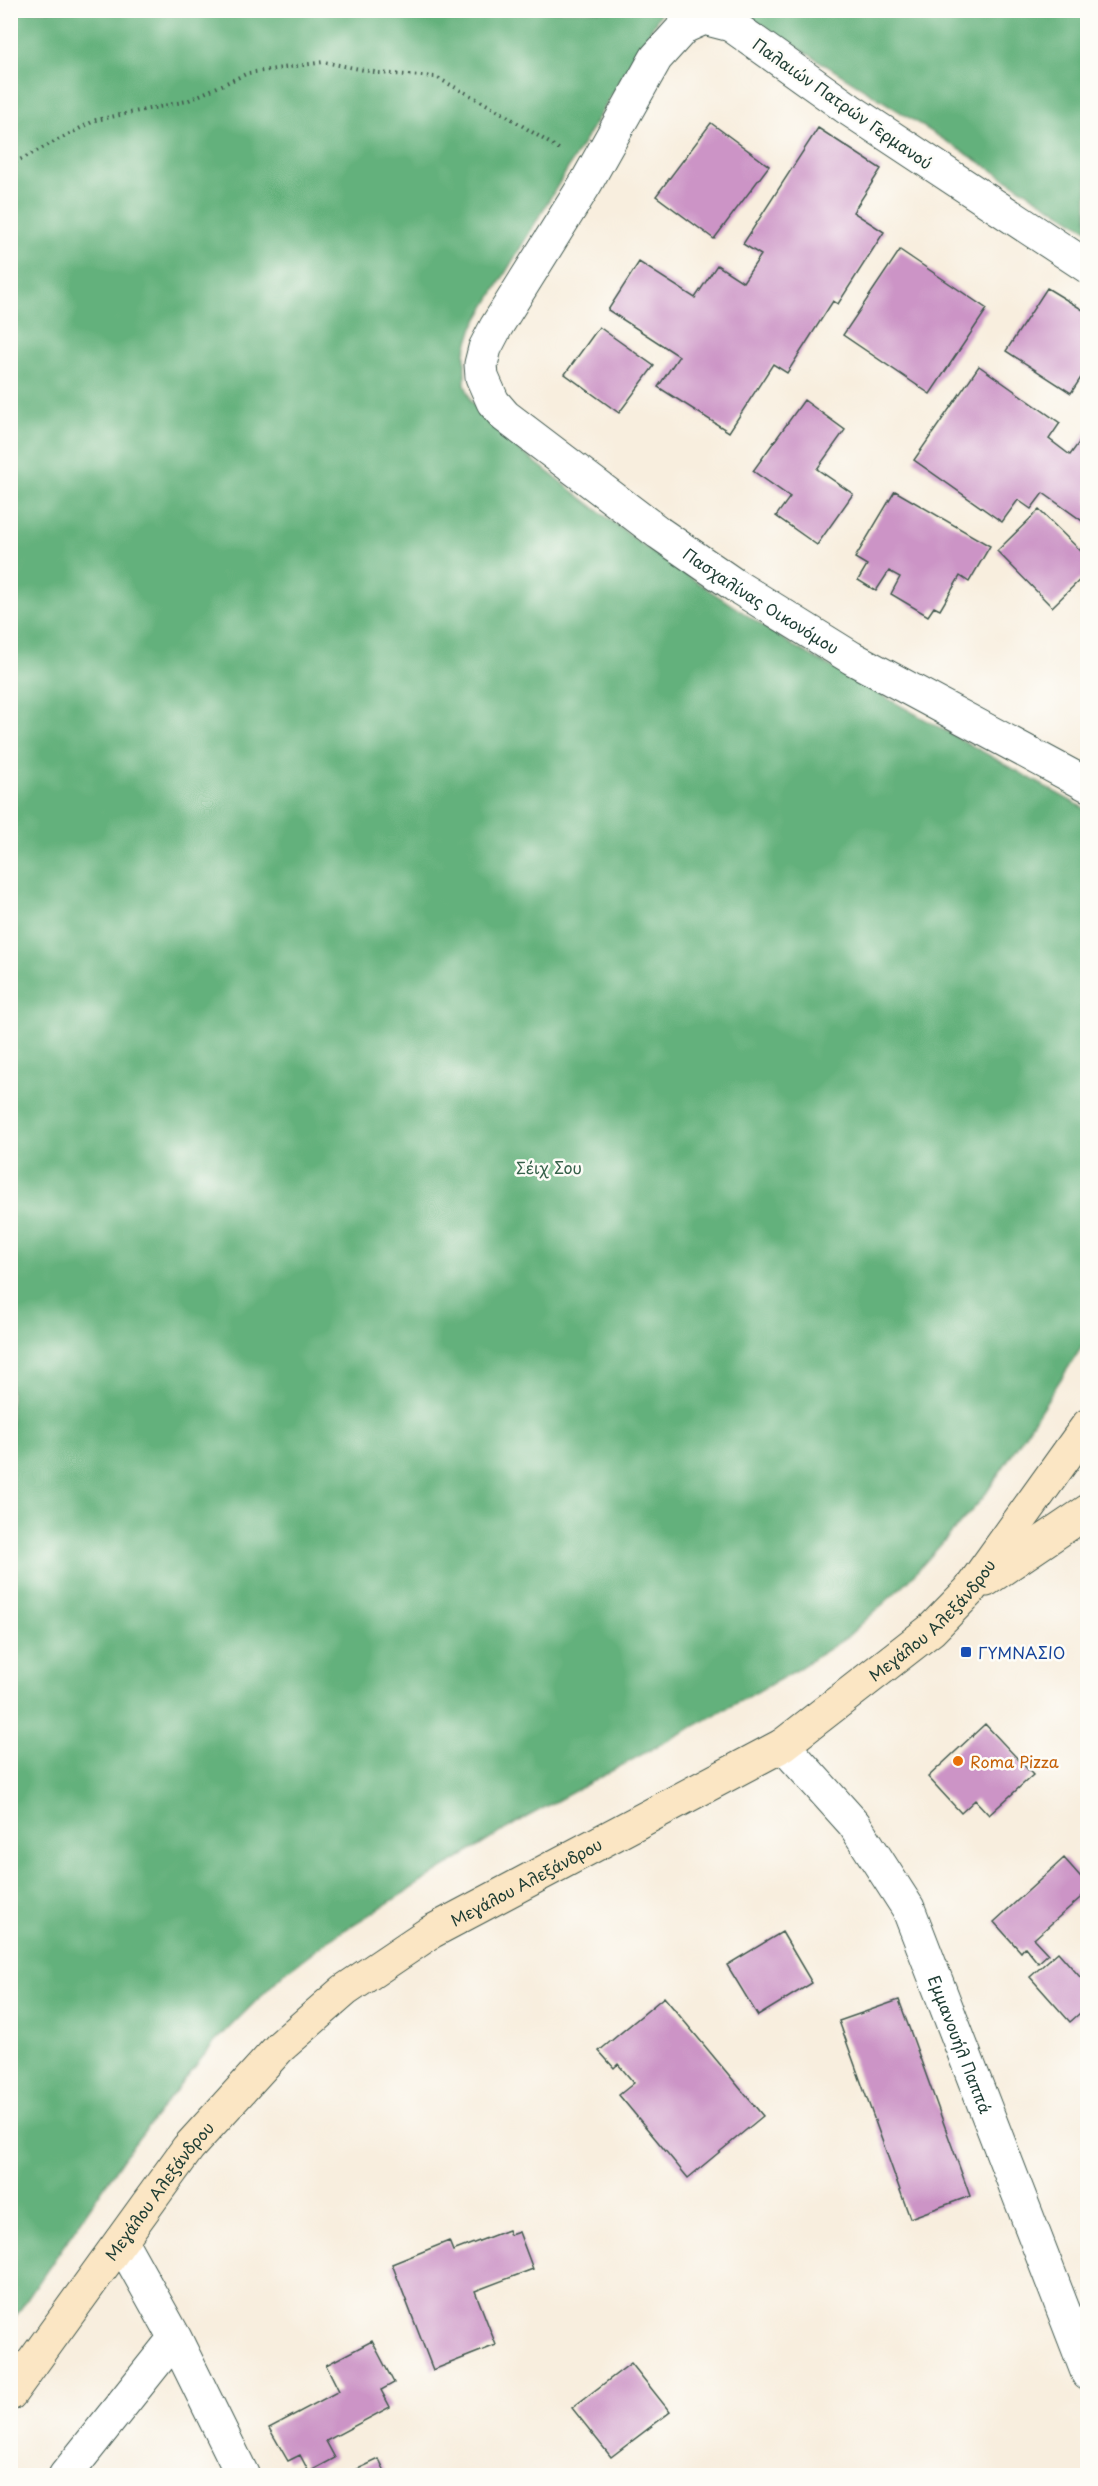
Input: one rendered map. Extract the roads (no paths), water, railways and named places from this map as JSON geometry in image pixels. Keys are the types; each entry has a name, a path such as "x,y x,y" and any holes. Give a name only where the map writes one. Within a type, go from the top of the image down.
{"main road":[{"name":"Μεγάλου Αλεξάνδρου","path":"10,2394 188,2148 280,2046 345,1990 431,1932 783,1745 931,1630 969,1591 1088,1425"},
{"path":"969,1591 1088,1511"}],"street":[{"name":"Παλαιών Πατρών Γερμανού","path":"481,364 496,327 593,171 662,50 684,27 705,18 712,18 741,31 850,110 1088,267"},
{"name":"Πασχαλίνας Οικονόμου","path":"481,364 486,388 493,402 505,416 658,533 736,586 852,658 1088,785"},
{"name":"Εμμανουήλ Παππά","path":"783,1745 854,1824 908,1908 1088,2374"},
{"path":"121,2241 174,2338 243,2475"},
{"path":"65,2475 174,2338"}],"place":[{"name":"ΓΥΜΝΑΣΙΟ","path":"966,1652"},
{"name":"Roma Pizza","path":"958,1761"}],"park label":[{"name":"Σέιχ Σου","path":"549,1167"}]}
